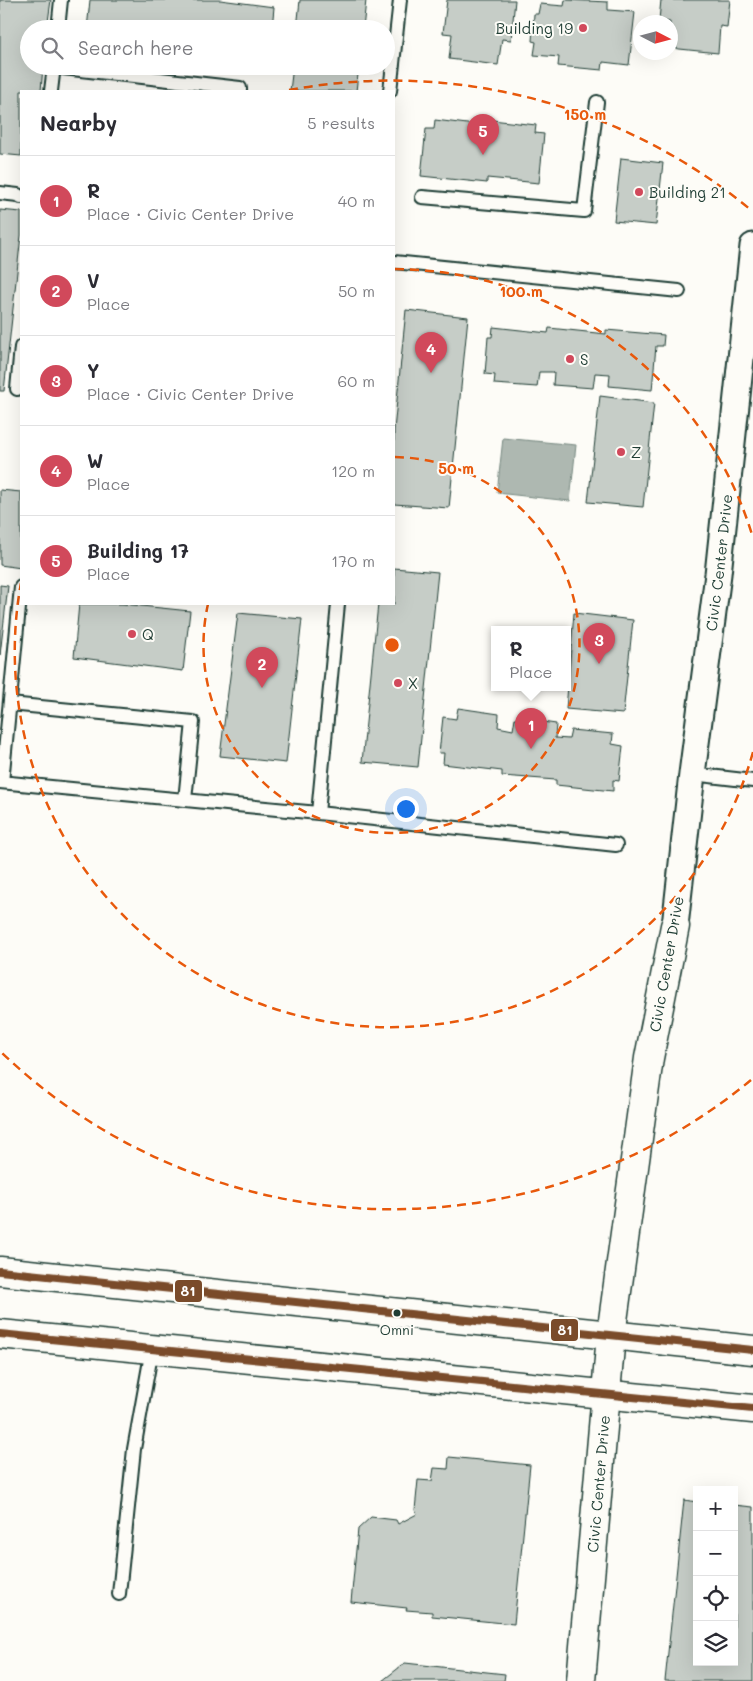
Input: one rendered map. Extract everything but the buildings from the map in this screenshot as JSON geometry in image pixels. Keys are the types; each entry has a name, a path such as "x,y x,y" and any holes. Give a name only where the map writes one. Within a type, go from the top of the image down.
{"main road":[{"name":"Civic Center Drive","path":"581,1681 611,1335 649,1058 675,926"},
{"path":"0,1271 753,1350"},
{"path":"0,1334 753,1409"}],"street":[{"name":"Civic Center Drive","path":"675,926 692,774 718,574 752,261"}],"lane":[{"path":"59,20 62,0"},
{"path":"395,46 400,0"},
{"path":"51,90 53,75"},
{"path":"125,75 240,88 240,90"},
{"path":"390,90 392,75"},
{"path":"422,197 584,211 597,102"},
{"path":"0,193 18,194 20,196"},
{"path":"395,262 679,291"},
{"path":"17,389 20,358"},
{"path":"20,598 1,782 616,845"},
{"path":"318,813 338,605"},
{"path":"10,704 193,722 185,800"},
{"path":"692,774 753,781"},
{"path":"119,1594 134,1449 152,1349"}],"shaded area":[{"path":"503,438 576,445 570,501 497,493"}],"transit line":[{"name":"81","path":"0,1271 753,1350"},
{"name":"81","path":"0,1334 753,1409"}],"place":[{"name":"Building 19","path":"583,28"},
{"name":"Building 17","path":"483,155"},
{"name":"Building 21","path":"639,192"},
{"name":"S","path":"570,359"},
{"name":"W","path":"431,373"},
{"name":"Z","path":"621,452"},
{"name":"Q","path":"132,634"},
{"name":"Y","path":"599,664"},
{"name":"X","path":"398,683"},
{"name":"V","path":"262,688"},
{"name":"R","path":"531,749"},
{"name":"Omni","path":"397,1313"}]}
